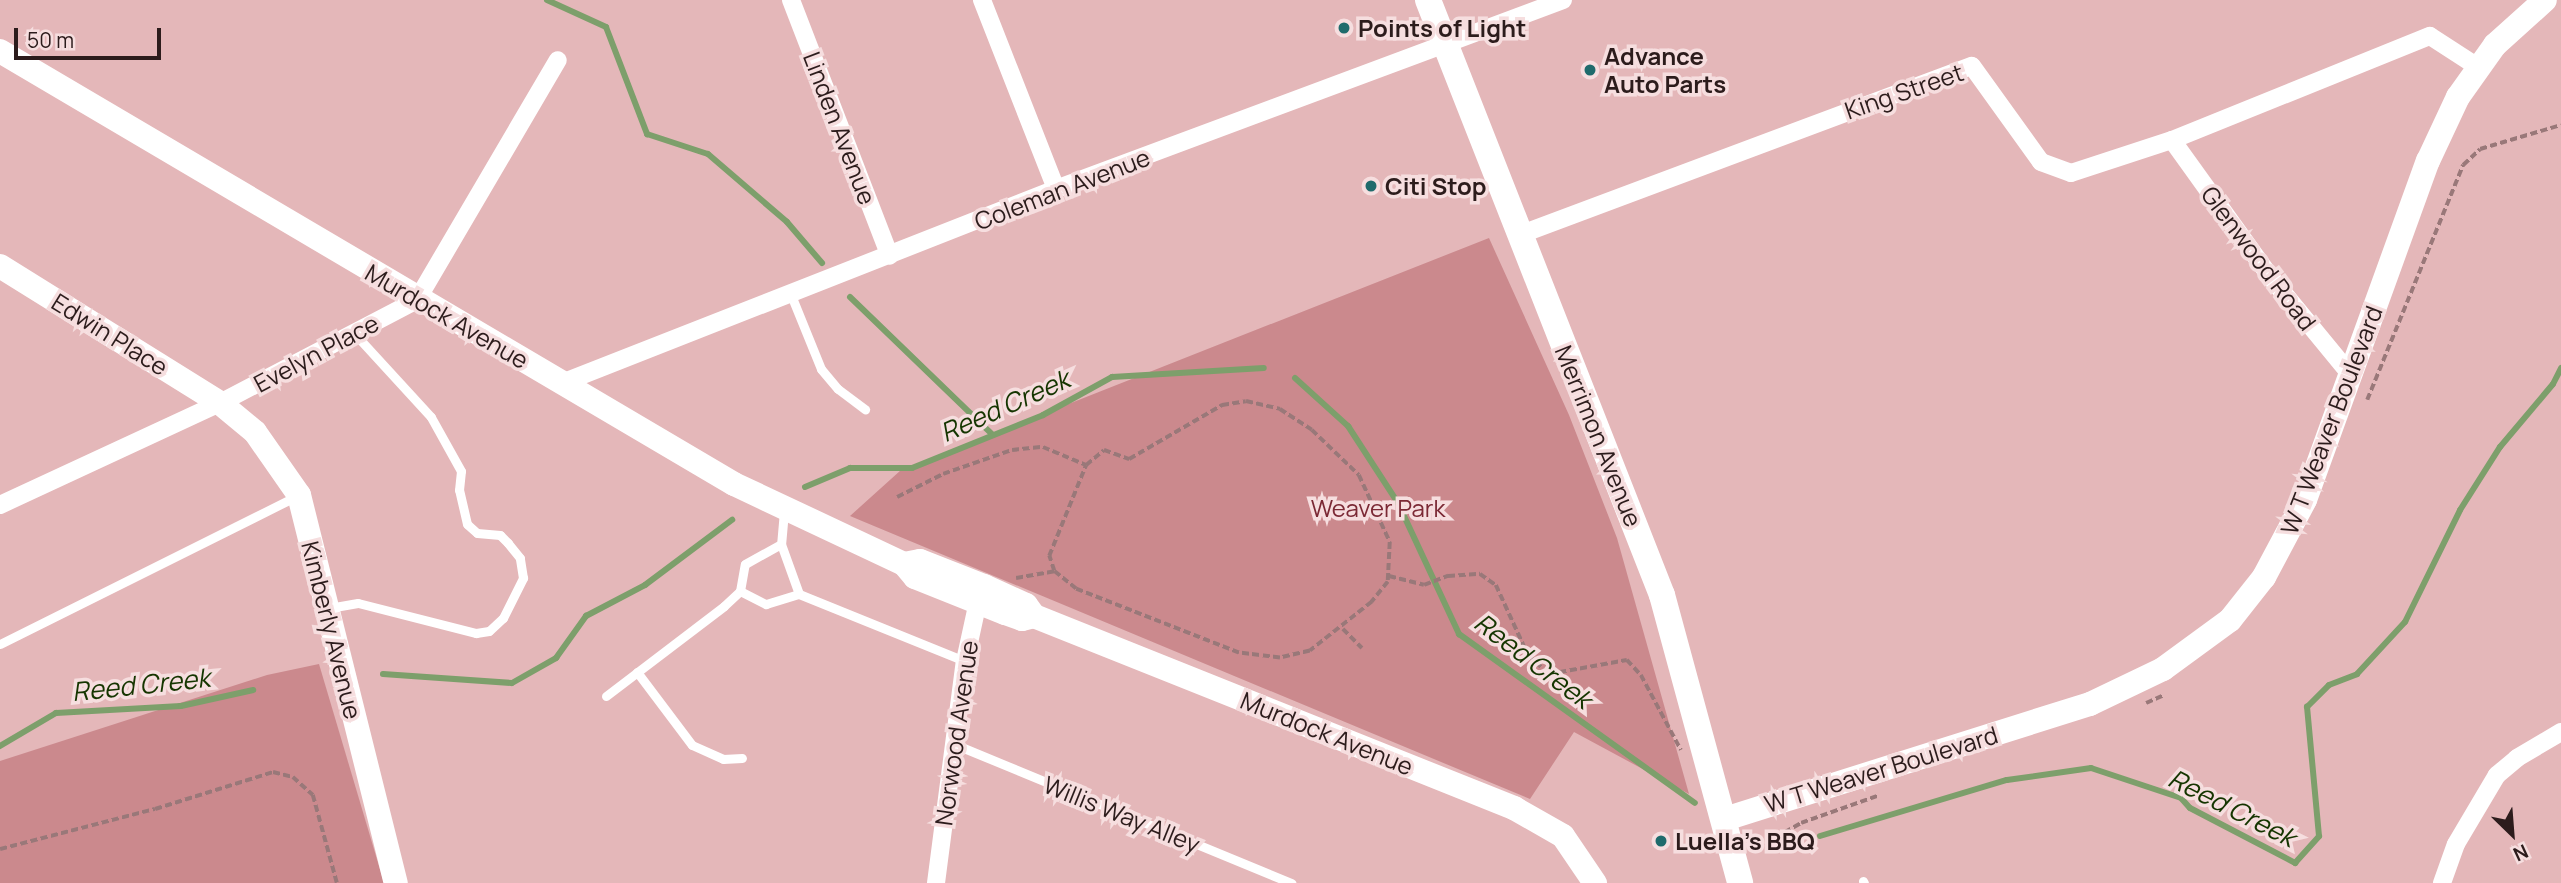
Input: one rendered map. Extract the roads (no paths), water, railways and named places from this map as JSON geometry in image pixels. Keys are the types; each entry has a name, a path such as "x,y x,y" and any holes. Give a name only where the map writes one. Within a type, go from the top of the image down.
{"main road":[{"name":"Merrimon Avenue","path":"1428,0 1662,595 1725,819 1740,883"}],"street":[{"name":"Linden Avenue","path":"791,0 890,256"},
{"path":"982,0 1056,189"},
{"name":"Coleman Avenue","path":"562,383 1056,189 1563,0"},
{"name":"W T Weaver Boulevard","path":"1725,819 2090,704 2191,651 2249,599 2287,538 2428,161 2458,97 2478,67 2531,8 2545,0"},
{"name":"King Street","path":"1519,235 1972,66 2041,162 2071,173 2172,140 2430,36 2478,67"},
{"name":"Murdock Avenue","path":"0,51 417,300 784,509 904,564 915,577 980,593 1008,596 1026,605 1034,616"},
{"path":"417,300 558,60"},
{"name":"Glenwood Road","path":"2172,140 2272,279 2350,374"},
{"name":"Edwin Place","path":"0,266 220,403"},
{"name":"Evelyn Place","path":"0,505 220,403 417,300"},
{"name":"Kimberly Avenue","path":"220,403 255,432 299,495 396,883"},
{"name":"Murdock Avenue","path":"980,593 1021,618 1034,616 1526,814 1563,836 1595,883"},
{"name":"Norwood Avenue","path":"936,883 965,661 980,593"},
{"path":"2442,883 2456,844 2497,775 2517,758 2561,733"}],"lane":[{"path":"791,295 821,369 838,390 865,408"},
{"path":"327,608 358,603 476,634 489,631 503,618 523,578 520,558 500,535 477,533 467,524 459,490 461,471 431,417 354,334"},
{"path":"0,644 299,495"},
{"path":"784,509 781,544 799,594"},
{"path":"606,696 740,591 745,564 781,544"},
{"path":"740,591 765,604 799,594 965,661"},
{"path":"637,672 692,746 723,759 742,758"},
{"name":"Willis Way Alley","path":"954,744 1291,883"}],"waterway":[{"path":"547,0 606,27 647,134 708,154 787,222 822,263"},
{"path":"850,297 992,434"},
{"name":"Reed Creek","path":"805,487 850,468 912,468 1043,415 1112,377 1264,368"},
{"name":"Reed Creek","path":"1820,836 2007,780 2091,768 2181,798 2190,808 2295,863 2319,836 2307,707 2329,685 2357,674 2405,622 2460,510 2500,447 2553,384 2561,368"},
{"name":"Reed Creek","path":"1295,378 1348,426 1398,503 1459,634 1695,803"},
{"name":"Reed Creek","path":"383,674 512,683 556,658 586,616 645,585 732,520"},
{"name":"Reed Creek","path":"0,746 56,713 181,706 253,690"}],"place":[{"name":"Points of Light","path":"1344,28"},
{"name":"Advance Auto Parts","path":"1590,70"},
{"name":"Citi Stop","path":"1371,186"},
{"name":"Luella's BBQ","path":"1661,841"}],"park label":[{"name":"Weaver Park","path":"1378,508"}]}
